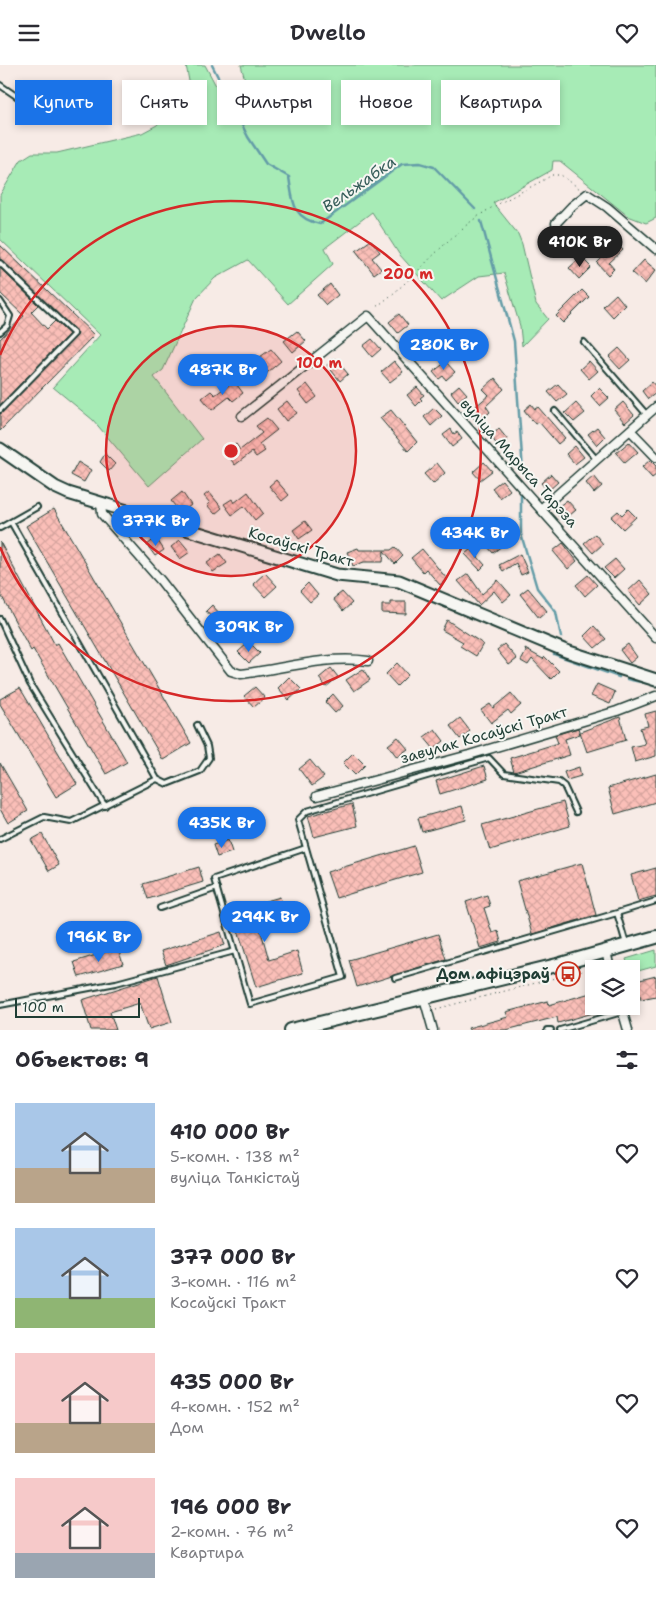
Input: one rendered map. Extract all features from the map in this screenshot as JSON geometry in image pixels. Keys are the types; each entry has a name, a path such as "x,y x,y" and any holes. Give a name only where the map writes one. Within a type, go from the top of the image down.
{"highway":[{"path":"291,1030 557,965 656,937"}],"main road":[{"name":"Косаўскі Тракт","path":"0,449 55,487 337,575 398,581 566,651 656,680"}],"street":[{"path":"559,239 556,223 587,194 607,207 656,249"},
{"path":"242,416 368,315"},
{"name":"вуліца Марыса Тарэза","path":"368,315 656,638"},
{"path":"542,508 656,407"},
{"path":"630,430 656,457"},
{"path":"101,502 102,513 161,581 231,671 241,674 348,658 368,661"},
{"name":"завулак Косаўскі Тракт","path":"317,796 469,755 617,711 656,696"},
{"path":"606,951 608,960"},
{"path":"424,997 433,1030"},
{"path":"624,1015 628,1030"}],"lane":[{"path":"0,85 15,95"},
{"path":"0,263 74,334 0,410"},
{"path":"0,301 10,316 7,326 0,333"},
{"path":"584,342 647,415"},
{"path":"554,411 596,460"},
{"path":"0,528 37,507"},
{"path":"11,522 157,779 167,784 200,771 209,758 207,746 197,725"},
{"path":"0,619 30,684 105,806"},
{"path":"306,848 214,879 250,1004 343,977 298,820 307,811 489,758 504,774 559,782 564,786 576,812"},
{"path":"0,839 44,817 71,823 157,779"},
{"path":"160,908 217,888"},
{"path":"396,978 656,901"},
{"path":"617,913 626,945"},
{"path":"0,1005 116,983 235,951"},
{"path":"560,1030 604,1015"}],"path":[{"path":"368,315 373,309 398,291 472,221 498,204 552,175 561,175 587,194"},
{"path":"428,1011 585,972"}],"green space":[{"path":"186,65 205,65 217,88 217,125 331,125 331,80 245,80 241,65 656,65 656,218 646,223 628,216 560,161 553,161 552,170 493,203 518,234 536,304 548,319 522,346 520,326 504,273 479,276 441,301 399,254 372,212 325,248 333,264 288,304 248,260 215,278 196,298 163,370 154,377 202,439 149,486 93,420 53,387 100,335 0,239 0,195 21,160 32,153 57,153 142,133 157,125 207,125 207,80 189,80"},
{"path":"656,950 656,966 640,970 640,960 626,959"}],"building":[{"path":"609,235 623,250 609,263 614,269 608,275 597,263 606,254 598,246"},
{"path":"371,240 380,252 372,258 381,269 374,274 356,251"},
{"path":"0,245 94,335 0,431 0,414 78,334 0,259"},
{"path":"581,257 591,267 579,279 569,268"},
{"path":"644,260 656,270 645,284 632,273"},
{"path":"0,268 38,305 31,312 47,329 55,321 69,334 0,405 0,339 24,316 0,293"},
{"path":"330,284 338,295 326,305 317,295"},
{"path":"582,290 589,297 563,323 556,316"},
{"path":"616,294 625,305 613,317 603,306"},
{"path":"399,314 408,325 398,333 389,322"},
{"path":"297,331 306,341 293,352 284,341"},
{"path":"425,337 434,348 422,358 413,348"},
{"path":"372,339 381,349 372,357 363,346"},
{"path":"619,348 630,360 620,369 609,357"},
{"path":"271,349 281,361 255,383 243,366 251,360 253,362"},
{"path":"335,358 348,374 340,381 327,365"},
{"path":"394,361 403,372 390,382 381,372"},
{"path":"589,361 598,371 589,379 580,369"},
{"path":"446,362 455,372 446,380 443,376 439,379 433,372"},
{"path":"495,378 504,389 486,406 490,412 478,423 469,412 489,395 483,389"},
{"path":"234,381 243,393 233,401 229,397 212,410 202,398 211,391 215,395"},
{"path":"652,382 656,387 656,393 648,399 642,391"},
{"path":"307,384 317,397 308,404 298,391"},
{"path":"558,384 567,394 557,402 548,392"},
{"path":"459,385 467,394 458,401 451,392"},
{"path":"417,387 424,395 416,406 407,395"},
{"path":"599,388 609,398 600,406 591,396"},
{"path":"287,401 297,413 286,421 277,409"},
{"path":"623,402 634,415 625,423 614,410"},
{"path":"576,403 585,413 574,422 565,413"},
{"path":"531,404 535,409 538,407 565,438 558,444 539,422 535,424 524,410"},
{"path":"434,408 442,416 431,426 424,417"},
{"path":"391,410 417,442 408,451 380,418"},
{"path":"267,418 277,430 259,444 265,451 256,457 252,452 235,465 225,452 236,444 240,450 262,433 256,426"},
{"path":"597,427 605,437 597,445 588,434"},
{"path":"451,429 454,434 457,432 462,439 452,447 443,435"},
{"path":"499,429 508,440 499,447 490,436"},
{"path":"629,442 638,452 625,463 616,453"},
{"path":"575,446 584,457 575,464 566,454"},
{"path":"105,454 115,464 109,471 100,462"},
{"path":"650,460 656,466 656,475 652,478 642,467"},
{"path":"78,462 91,470 84,482 71,475"},
{"path":"484,462 492,471 480,480 473,472"},
{"path":"437,463 445,473 433,484 424,474"},
{"path":"551,474 558,482 548,491 541,483"},
{"path":"594,476 602,486 594,493 586,483"},
{"path":"276,480 289,495 282,501 269,486"},
{"path":"502,480 510,490 500,498 492,488"},
{"path":"182,492 191,505 181,513 171,501"},
{"path":"209,492 222,508 215,514 207,505 210,503 204,496"},
{"path":"248,492 263,513 255,520 244,506 232,515 224,504 232,499 234,503"},
{"path":"567,500 576,510 563,521 554,510"},
{"path":"54,509 191,743 163,760 26,526"},
{"path":"628,509 636,517 623,529 611,517 618,511 622,515"},
{"path":"305,521 312,530 299,539 293,530"},
{"path":"493,532 503,545 493,553 483,541"},
{"path":"595,534 603,544 593,553 584,543"},
{"path":"156,538 164,550 155,556 147,545"},
{"path":"180,540 190,552 180,559 171,547"},
{"path":"0,542 55,645 58,643 127,762 106,774 33,649 31,651 0,593"},
{"path":"563,543 577,561 568,569 553,551"},
{"path":"395,547 403,556 395,564 384,551 383,562 364,562 353,566 347,552 358,548 359,550 391,550"},
{"path":"422,549 447,579 440,585 426,569 423,572 411,558"},
{"path":"471,549 485,565 480,570 465,554"},
{"path":"220,554 227,563 213,572 207,563"},
{"path":"520,554 528,572 521,575 516,563 503,571 499,565"},
{"path":"615,559 624,569 614,578 604,568"},
{"path":"265,573 277,586 265,597 253,584"},
{"path":"468,574 482,594 498,580 511,595 503,602 494,591 479,605 458,581"},
{"path":"588,575 597,585 585,596 576,585"},
{"path":"640,580 652,594 640,605 628,591"},
{"path":"308,583 318,595 310,602 300,591"},
{"path":"528,588 547,611 539,618 520,594"},
{"path":"342,592 352,603 343,611 333,599"},
{"path":"391,602 406,602 406,614 382,613 382,605 391,605"},
{"path":"212,605 230,625 223,631 206,611"},
{"path":"447,620 483,644 476,656 460,646 463,642 442,630"},
{"path":"594,626 606,639 595,648 584,636"},
{"path":"249,642 260,653 249,663 238,652"},
{"path":"504,644 517,659 509,665 497,650"},
{"path":"628,644 637,657 630,663 620,650"},
{"path":"525,649 543,659 545,657 559,671 551,679 532,659 528,665 521,661 526,652"},
{"path":"397,663 408,675 397,686 386,674"},
{"path":"331,668 338,677 326,687 319,678"},
{"path":"363,669 370,680 354,691 346,680"},
{"path":"289,677 301,689 289,700 278,688"},
{"path":"597,684 615,692 610,704 591,696"},
{"path":"255,687 265,698 254,707 244,696"},
{"path":"20,688 77,784 56,797 0,704 0,699"},
{"path":"511,693 521,705 511,714 508,710 491,723 481,710 490,704 493,708"},
{"path":"333,694 343,706 335,713 325,702"},
{"path":"656,711 656,756 635,762 631,747 645,744 640,728 648,726 645,714"},
{"path":"620,717 626,740 587,752 580,732"},
{"path":"460,718 470,731 460,739 450,726"},
{"path":"578,728 580,734 565,739 570,755 514,772 510,758 558,743 555,735"},
{"path":"435,729 444,741 434,749 424,737"},
{"path":"398,737 408,749 397,757 388,745"},
{"path":"353,753 365,765 355,775 343,763"},
{"path":"310,760 324,777 312,786 299,769"},
{"path":"0,763 28,811 8,823 0,809"},
{"path":"484,766 488,779 440,794 436,781"},
{"path":"579,767 581,776 567,780 564,772"},
{"path":"656,774 656,802 615,814 608,788"},
{"path":"563,802 570,826 490,850 482,825"},
{"path":"352,804 357,826 314,837 308,816"},
{"path":"462,806 466,820 422,832 418,818"},
{"path":"42,834 59,865 49,871 31,840"},
{"path":"228,840 232,852 217,857 213,845"},
{"path":"414,846 422,872 336,898 327,872"},
{"path":"582,863 596,915 532,934 517,881"},
{"path":"199,867 203,882 148,899 143,884"},
{"path":"656,868 656,896 638,901 631,875"},
{"path":"487,895 490,906 484,908 492,933 498,931 501,942 480,948 466,902"},
{"path":"280,897 287,919 260,928 269,960 297,951 303,973 256,987 232,911"},
{"path":"221,932 225,945 166,965 161,951"},
{"path":"438,934 446,959 357,987 349,960"},
{"path":"118,948 123,964 79,977 74,962"},
{"path":"158,976 172,1022 149,1029 140,1003 110,1012 116,1030 91,1030 82,1000"},
{"path":"656,976 656,996 641,999 640,980"},
{"path":"585,995 586,1015 558,1023 557,1017 506,1030 469,1030 468,1028 508,1017 506,1012 548,1001 549,1005"}],"waterway":[{"name":"Вельжабка","path":"212,65 248,137 266,164 289,177 293,201 304,218 320,224 402,164 420,163 434,167 475,209"},
{"name":"Вельжабка","path":"481,221 514,341 523,472"},
{"name":"Вельжабка","path":"521,493 521,534 537,588 556,612 561,637"},
{"name":"Вельжабка","path":"554,654 619,677"},
{"name":"Вельжабка","path":"627,679 650,684"}],"place":[{"name":"Дом афіцэраў","path":"568,974"}]}
